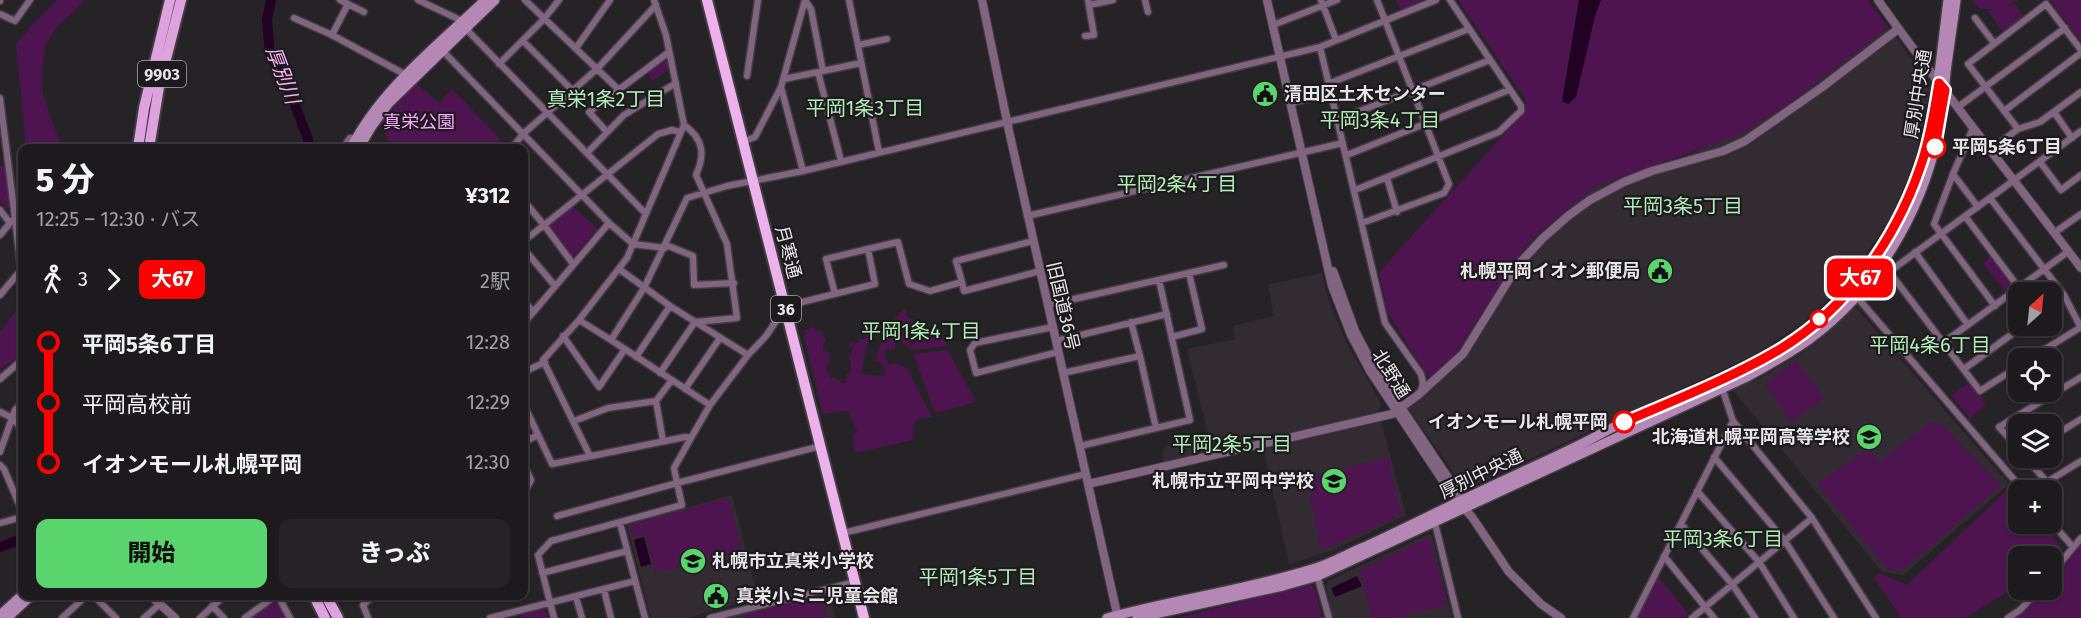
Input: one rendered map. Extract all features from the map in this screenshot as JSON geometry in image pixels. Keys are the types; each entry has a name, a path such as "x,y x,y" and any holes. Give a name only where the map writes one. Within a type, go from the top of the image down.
{"highway":[{"name":"月寒通","path":"707,0 864,618"}],"main road":[{"name":"9903","path":"139,144 144,108 170,0"},
{"name":"9903","path":"150,144 159,87 181,0"},
{"path":"464,25 485,0"},
{"path":"362,144 383,101 464,25 495,0"},
{"name":"厚別中央通","path":"1107,618 1287,576 1317,572 1722,388 1778,360 1811,338 1856,296 1887,257 1915,205 1938,136 1948,0"},
{"name":"厚別中央通","path":"1137,618 1283,586 1436,522 1462,505 1623,423 1748,366 1808,330 1862,276 1893,231 1905,207 1924,157 1942,87 1956,0"},
{"path":"0,615 18,598"},
{"path":"7,618 27,600"},
{"path":"316,600 325,618"},
{"path":"328,600 338,618"}],"street":[{"path":"0,14 15,21 30,0"},
{"path":"340,0 364,12"},
{"path":"420,0 464,25 645,213"},
{"path":"525,0 618,89"},
{"path":"500,64 544,19 559,0"},
{"path":"747,76 758,0"},
{"path":"742,142 755,137 782,87 805,0"},
{"path":"805,0 811,9 820,71 842,161"},
{"path":"849,0 879,152"},
{"name":"旧国道36号","path":"982,0 1033,241 1118,617"},
{"path":"1085,36 1094,34 1089,2 1113,0"},
{"path":"1145,0 1148,12"},
{"name":"北野通","path":"1267,0 1332,286 1351,335 1370,371 1459,494 1462,505 1509,572 1541,604 1561,618"},
{"path":"1272,25 1322,3 1337,0"},
{"path":"1362,223 1444,194 1449,184 1377,0"},
{"path":"611,340 644,288 687,198 726,186 803,171 1279,58 1320,47 1436,0"},
{"path":"1355,190 1499,132 1521,111 1521,106 1450,0"},
{"path":"1878,0 1973,128 2080,264"},
{"path":"576,48 606,1"},
{"path":"515,144 522,134 597,69 655,3 666,34 684,125 633,244 619,269 579,320 543,360 591,456"},
{"path":"1322,3 1336,40"},
{"path":"332,35 348,4"},
{"path":"2004,111 2081,51 2046,4 1968,64 1986,87 2004,111 2018,129"},
{"path":"294,18 332,35 410,77"},
{"path":"1975,18 1994,43"},
{"path":"1088,484 1392,414 1463,354 1518,266 1549,232 1568,216 1590,200 1624,182 1653,171 1723,151 1745,141 1813,94 1898,28"},
{"path":"1958,107 2065,28"},
{"path":"1330,83 1469,29"},
{"path":"858,45 887,39"},
{"path":"523,41 572,90"},
{"path":"1320,47 1385,323 1421,374 1423,383 1421,391"},
{"path":"440,48 609,223 633,244 665,247 693,256 694,285 734,283"},
{"path":"607,132 589,112 669,52"},
{"path":"1338,120 1490,60"},
{"path":"784,79 861,63"},
{"path":"587,153 624,115 676,83"},
{"path":"782,87 803,171"},
{"path":"1347,155 1509,90"},
{"path":"1990,150 2018,129 2040,122 2081,92"},
{"path":"1291,103 1331,93"},
{"path":"0,98 2,136 18,253"},
{"path":"2054,112 2081,142"},
{"path":"684,125 694,132 700,146 703,159 696,175 728,244 737,318 695,322"},
{"path":"1973,128 1934,224 1995,306"},
{"path":"528,238 658,134 672,130 680,132"},
{"path":"2008,373 1980,391 1891,274 1893,268 2076,134"},
{"path":"346,144 350,138 359,144"},
{"path":"1028,216 1343,143"},
{"path":"2040,162 2061,190 2081,175"},
{"path":"1953,174 1978,207"},
{"path":"1387,178 1397,212"},
{"path":"1990,198 2064,295 2081,327 2047,348"},
{"path":"528,206 573,264"},
{"path":"0,210 12,220"},
{"path":"2055,233 2081,214"},
{"path":"1965,216 2014,282"},
{"path":"0,234 12,220"},
{"path":"528,318 609,223"},
{"path":"1033,241 956,261 964,291 1040,271"},
{"path":"835,294 826,259 898,242 909,284 930,291 962,282"},
{"path":"554,618 538,555 551,541 682,506 674,468 710,405 748,355 766,336 786,306 875,284 868,249"},
{"path":"2027,282 2069,251"},
{"path":"1915,252 1968,325"},
{"path":"528,254 555,286"},
{"path":"1048,305 1224,265"},
{"path":"619,269 670,306 748,355"},
{"path":"1172,337 1202,329 1189,273"},
{"path":"0,295 18,274"},
{"path":"1080,446 1190,420 1159,280"},
{"path":"1856,296 2014,480"},
{"path":"1943,343 2008,296"},
{"path":"528,306 533,312"},
{"path":"636,357 670,306"},
{"path":"1056,341 1167,314"},
{"path":"579,320 710,405"},
{"path":"660,373 695,322"},
{"path":"1131,322 1156,428"},
{"path":"1053,327 975,343 970,350 976,373 1058,352"},
{"path":"563,336 599,387 625,349"},
{"path":"1964,369 2009,336"},
{"path":"685,389 720,338"},
{"path":"1063,373 1140,356"},
{"path":"528,370 545,362"},
{"path":"0,379 18,363"},
{"path":"2020,414 2081,376"},
{"path":"574,421 608,408 656,401 672,380"},
{"path":"1722,388 1733,421 1812,518 1876,618"},
{"path":"656,401 663,441"},
{"path":"0,452 12,417 18,407"},
{"path":"0,412 18,422"},
{"path":"528,414 552,464 663,441 691,438"},
{"path":"2062,431 2081,419"},
{"path":"1633,618 1733,421"},
{"path":"2008,421 1999,427 2008,437"},
{"path":"528,440 538,435"},
{"path":"557,516 820,446"},
{"path":"1714,457 1785,541 1834,618"},
{"path":"2035,468 2047,482 2081,461"},
{"path":"0,465 4,469 18,502"},
{"path":"843,533 1086,474"},
{"path":"1697,491 1759,562 1794,618"},
{"path":"0,523 18,518"},
{"path":"1692,618 1812,518"},
{"path":"1436,522 1458,618"},
{"path":"620,523 645,618"},
{"path":"1681,524 1732,584 1755,618"},
{"path":"2061,534 2073,547"},
{"path":"2062,561 2081,538"},
{"path":"542,573 627,551"},
{"path":"1664,556 1714,618"},
{"path":"1317,572 1329,618"},
{"path":"490,618 517,615 550,603 635,581"},
{"path":"710,618 855,582"},
{"path":"604,590 611,618"},
{"path":"576,597 582,618"},
{"path":"62,618 82,600"},
{"path":"98,600 116,618"},
{"path":"156,600 175,618"},
{"path":"200,618 219,600"},
{"path":"245,618 271,600"},
{"path":"279,600 290,618"},
{"path":"368,618 363,605 369,600"},
{"path":"2008,618 2029,600"},
{"path":"144,618 160,604"},
{"path":"212,606 224,618"}],"shaded area":[{"path":"1579,0 1601,0 1595,16 1576,97 1568,104 1562,101"},
{"path":"1888,27 1931,86 1916,156 1894,213 1847,282 1803,323 1752,356 1465,489 1402,400 1458,351 1528,244 1594,187 1691,154 1792,102"},
{"path":"1322,273 1328,299 1347,344 1381,404 1379,410 1374,414 1163,462 1162,451 1167,445 1209,437 1187,349 1235,339 1233,326 1274,316 1268,285"},
{"name":"北海道札幌平岡高等学校","path":"1855,307 2008,485 1903,575 1882,572 1732,389 1759,379 1802,353"},
{"name":"札幌市立平岡中学校","path":"1381,420 1406,515 1331,551 1289,564 1263,447"},
{"name":"札幌市立真栄小学校","path":"732,495 758,598 687,618 651,618 627,525"},
{"path":"1429,534 1432,536 1452,618 1333,618 1326,585 1328,581"},
{"path":"644,537 651,564 641,567 634,540"},
{"path":"1357,576 1362,586 1335,597 1331,588"},
{"path":"829,591 835,618 726,618"}],"green space":[{"path":"57,0 86,0 56,28 45,47 43,93 54,128 62,144 26,144 16,44"},
{"path":"1396,0 1425,0 1401,10"},
{"path":"1458,0 1868,0 1888,27 1792,102 1737,136 1594,187 1528,243 1458,351 1429,378 1388,313 1379,272 1525,111 1526,100"},
{"path":"1971,0 2019,0 2007,7 2015,4 2024,17 2003,32 1988,11 1994,10 1979,8"},
{"path":"2050,0 2081,0 2081,41"},
{"path":"666,58 670,68 653,81 647,73"},
{"name":"真栄公園","path":"416,83 439,103 452,89 501,140 496,144 390,144 380,123"},
{"path":"0,166 5,166 9,208 6,209 0,200"},
{"path":"573,207 598,229 574,256 571,256 549,228"},
{"path":"1991,256 2011,282 2008,282 2008,292 2006,293 1983,263"},
{"path":"18,308 18,357 0,369 0,332"},
{"path":"905,309 907,311 905,314 918,326 916,333 918,336 907,347 887,329"},
{"path":"812,327 821,332 826,341 823,344 823,352 827,350 831,358 826,368 830,377 840,380 841,383 846,383 846,375 850,372 851,363 848,354 852,354 853,347 850,347 849,342 857,343 860,339 866,339 866,335 863,334 868,329 862,374 882,376 886,373 882,363 875,361 884,333 895,342 895,350 886,349 884,356 888,365 896,363 907,368 932,417 919,418 914,424 913,440 854,453 853,435 857,431 848,411 823,414 804,337 805,330"},
{"path":"938,337 948,346 912,350 909,347 920,338 922,340"},
{"path":"948,350 976,402 935,413 913,354"},
{"path":"1797,360 1824,399 1791,422 1765,384"},
{"path":"1968,383 1987,404 1970,418 1951,396"},
{"path":"1930,422 1941,423 2001,486 1903,570 1888,570 1817,484 1868,448 1880,462"},
{"path":"1388,457 1401,515 1321,551 1308,484 1313,476"},
{"path":"2008,489 2008,534 2050,534 2060,546 2008,546 2008,593 1966,618 1898,618 1900,616 1874,578 1879,573 1907,585"},
{"path":"728,498 741,546 736,553 655,573 646,534 632,537 630,525"},
{"path":"1427,538 1430,539 1448,605 1394,618 1371,618 1360,570"},
{"path":"2081,545 2081,618 2016,618 2036,600 2062,600 2062,567"},
{"path":"1658,576 1688,614 1684,618 1637,618"},
{"path":"1309,585 1315,588 1322,618 1176,618"},
{"path":"821,595 827,618 745,618 744,615"},
{"path":"275,601 278,602 286,618 252,618"},
{"path":"544,608 548,618 521,618 522,612"}],"waterway":[{"name":"厚別川","path":"271,0 267,20 270,54 292,97 309,144"},
{"name":"厚別川","path":"0,547 18,540"}],"bus line":[{"name":"大67","path":"1624,422 1720,380 1778,350 1808,330 1842,298 1875,258 1893,231 1905,207 1924,157 1939,83 1945,90 1935,147"}],"place":[{"name":"清田区土木センター","path":"1265,94"},
{"name":"平岡5条6丁目","path":"1935,147"},
{"name":"札幌平岡イオン郵便局","path":"1660,271"},
{"name":"イオンモール札幌平岡","path":"1624,422"},
{"name":"北海道札幌平岡高等学校","path":"1869,437"},
{"name":"札幌市立平岡中学校","path":"1334,481"},
{"name":"札幌市立真栄小学校","path":"693,561"},
{"name":"真栄小ミニ児童会館","path":"716,596"}],"district":[{"name":"真栄1条2丁目","path":"606,99"},
{"name":"平岡1条3丁目","path":"865,108"},
{"name":"平岡3条4丁目","path":"1380,120"},
{"name":"平岡2条4丁目","path":"1177,184"},
{"name":"平岡3条5丁目","path":"1683,206"},
{"name":"平岡1条4丁目","path":"921,331"},
{"name":"平岡4条6丁目","path":"1930,345"},
{"name":"平岡2条5丁目","path":"1232,444"},
{"name":"平岡3条6丁目","path":"1723,539"},
{"name":"平岡1条5丁目","path":"978,577"}]}
